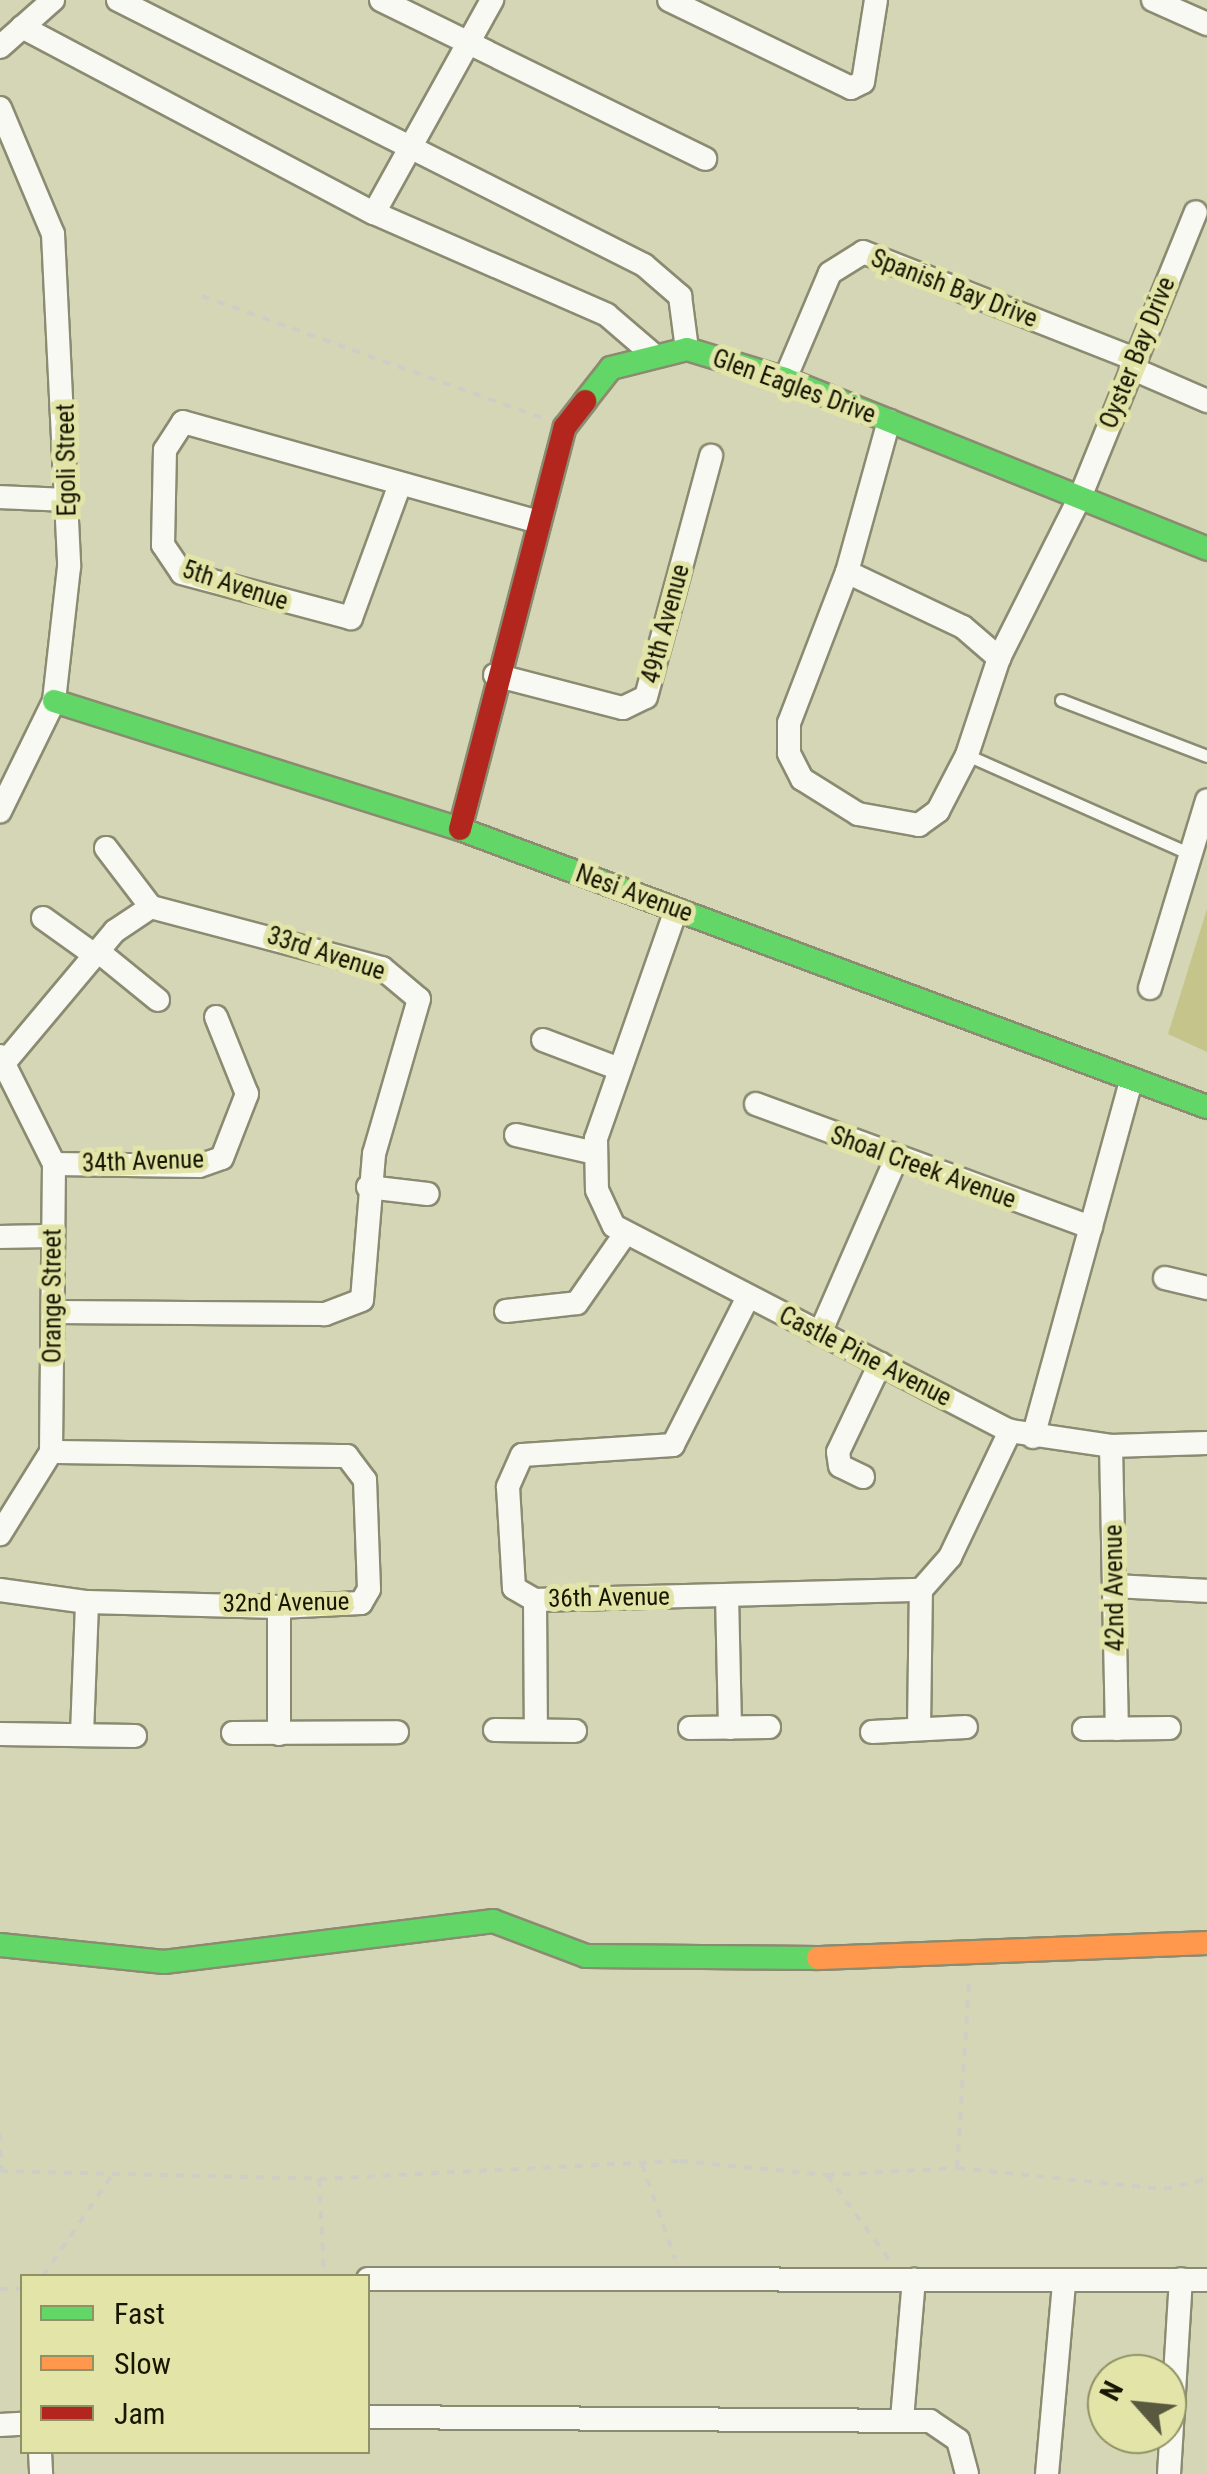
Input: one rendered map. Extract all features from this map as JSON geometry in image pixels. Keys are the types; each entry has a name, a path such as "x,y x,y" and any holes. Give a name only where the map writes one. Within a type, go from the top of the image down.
{"street":[{"path":"0,47 52,0"},
{"path":"118,0 644,266 680,296 688,349"},
{"path":"381,0 705,159"},
{"path":"374,213 492,0"},
{"path":"669,0 851,88 863,82 876,0"},
{"path":"1153,0 1207,24"},
{"path":"22,28 374,213 607,315 650,352"},
{"name":"Egoli Street","path":"0,108 53,234 68,500 54,701 0,811"},
{"name":"Oyster Bay Drive","path":"999,658 1080,495 1196,212"},
{"name":"Spanish Bay Drive","path":"784,379 830,272 863,252 1133,364"},
{"name":"Glen Eagles Drive","path":"460,828 495,675 565,426 612,368 650,352 688,349 784,379 1207,549"},
{"path":"1133,364 1207,401"},
{"path":"847,572 963,627 999,658 966,754 938,811 919,825 858,814 792,765 789,723 847,572 889,421"},
{"name":"5th Avenue","path":"400,484 352,618 182,573 163,545 165,450 183,422 538,522"},
{"name":"49th Avenue","path":"495,675 622,708 646,697 711,456"},
{"path":"0,498 68,500"},
{"name":"Nesi Avenue","path":"54,701 460,828 1207,1107"},
{"path":"1150,988 1207,800"},
{"path":"2,1059 134,912 151,907 106,848"},
{"name":"33rd Avenue","path":"54,1312 352,1308 367,1286 368,1187 419,999 382,968 151,907"},
{"path":"506,1311 578,1303 625,1234 603,1208 595,1153 617,1068 676,910"},
{"path":"43,918 158,1000"},
{"name":"34th Avenue","path":"54,1164 200,1166 222,1158 247,1094 216,1017"},
{"path":"543,1040 617,1068"},
{"name":"Orange Street","path":"2,1059 54,1164 51,1452"},
{"path":"919,1728 921,1590 950,1557 1021,1434 1091,1228 1130,1080"},
{"name":"Shoal Creek Avenue","path":"756,1104 895,1162 1091,1228"},
{"path":"516,1135 595,1153"},
{"path":"820,1333 895,1162"},
{"path":"368,1187 428,1194"},
{"name":"Castle Pine Avenue","path":"625,1234 1021,1434 1111,1446 1207,1443"},
{"path":"0,1237 53,1236"},
{"path":"1165,1278 1207,1288"},
{"name":"36th Avenue","path":"748,1297 673,1445 532,1450 514,1465 509,1570 514,1588 536,1600 921,1590"},
{"path":"862,1477 840,1466 838,1452 880,1364"},
{"name":"42nd Avenue","path":"1111,1446 1117,1729"},
{"path":"0,1534 51,1452"},
{"name":"32nd Avenue","path":"0,1590 87,1602 279,1607 361,1603 369,1589 366,1480 347,1456 51,1452"},
{"path":"1116,1586 1207,1591"},
{"path":"726,1595 730,1728"},
{"path":"536,1600 536,1730"},
{"path":"82,1734 87,1602"},
{"path":"278,1734 279,1607"},
{"path":"690,1728 769,1726"},
{"path":"872,1732 966,1727"},
{"path":"1084,1729 1169,1728"},
{"path":"495,1730 574,1731"},
{"path":"233,1733 396,1732"},
{"path":"0,1734 136,1736"},
{"path":"0,1945 164,1962 493,1921 586,1956 681,1963 1207,1943"},
{"path":"370,2279 1207,2280"},
{"path":"1168,2474 1181,2279"},
{"path":"902,2420 914,2280"},
{"path":"1047,2474 1064,2282"},
{"path":"370,2417 902,2420 947,2429 967,2474"}],"lane":[{"path":"1061,700 1207,756"},
{"path":"966,754 1190,854"}],"path":[{"path":"202,296 565,426"},
{"path":"957,2168 971,1950"},
{"path":"0,2133 1,2171 319,2179 642,2163 826,2175 957,2168 1164,2189 1207,2179"},
{"path":"642,2163 686,2281"},
{"path":"45,2274 116,2171"},
{"path":"826,2175 866,2239 914,2280"},
{"path":"319,2179 324,2274"}],"green space":[{"path":"1207,909 1207,1052 1168,1034"}],"traffic: fast":[{"path":"585,401 611,368 687,349 785,379 1207,549"},
{"path":"54,701 460,829 1207,1107"},
{"path":"0,1945 164,1962 493,1921 586,1956 818,1958"}],"traffic: slow":[{"path":"818,1958 1207,1943"}],"traffic: jam":[{"path":"460,829 565,427 585,401"}]}
